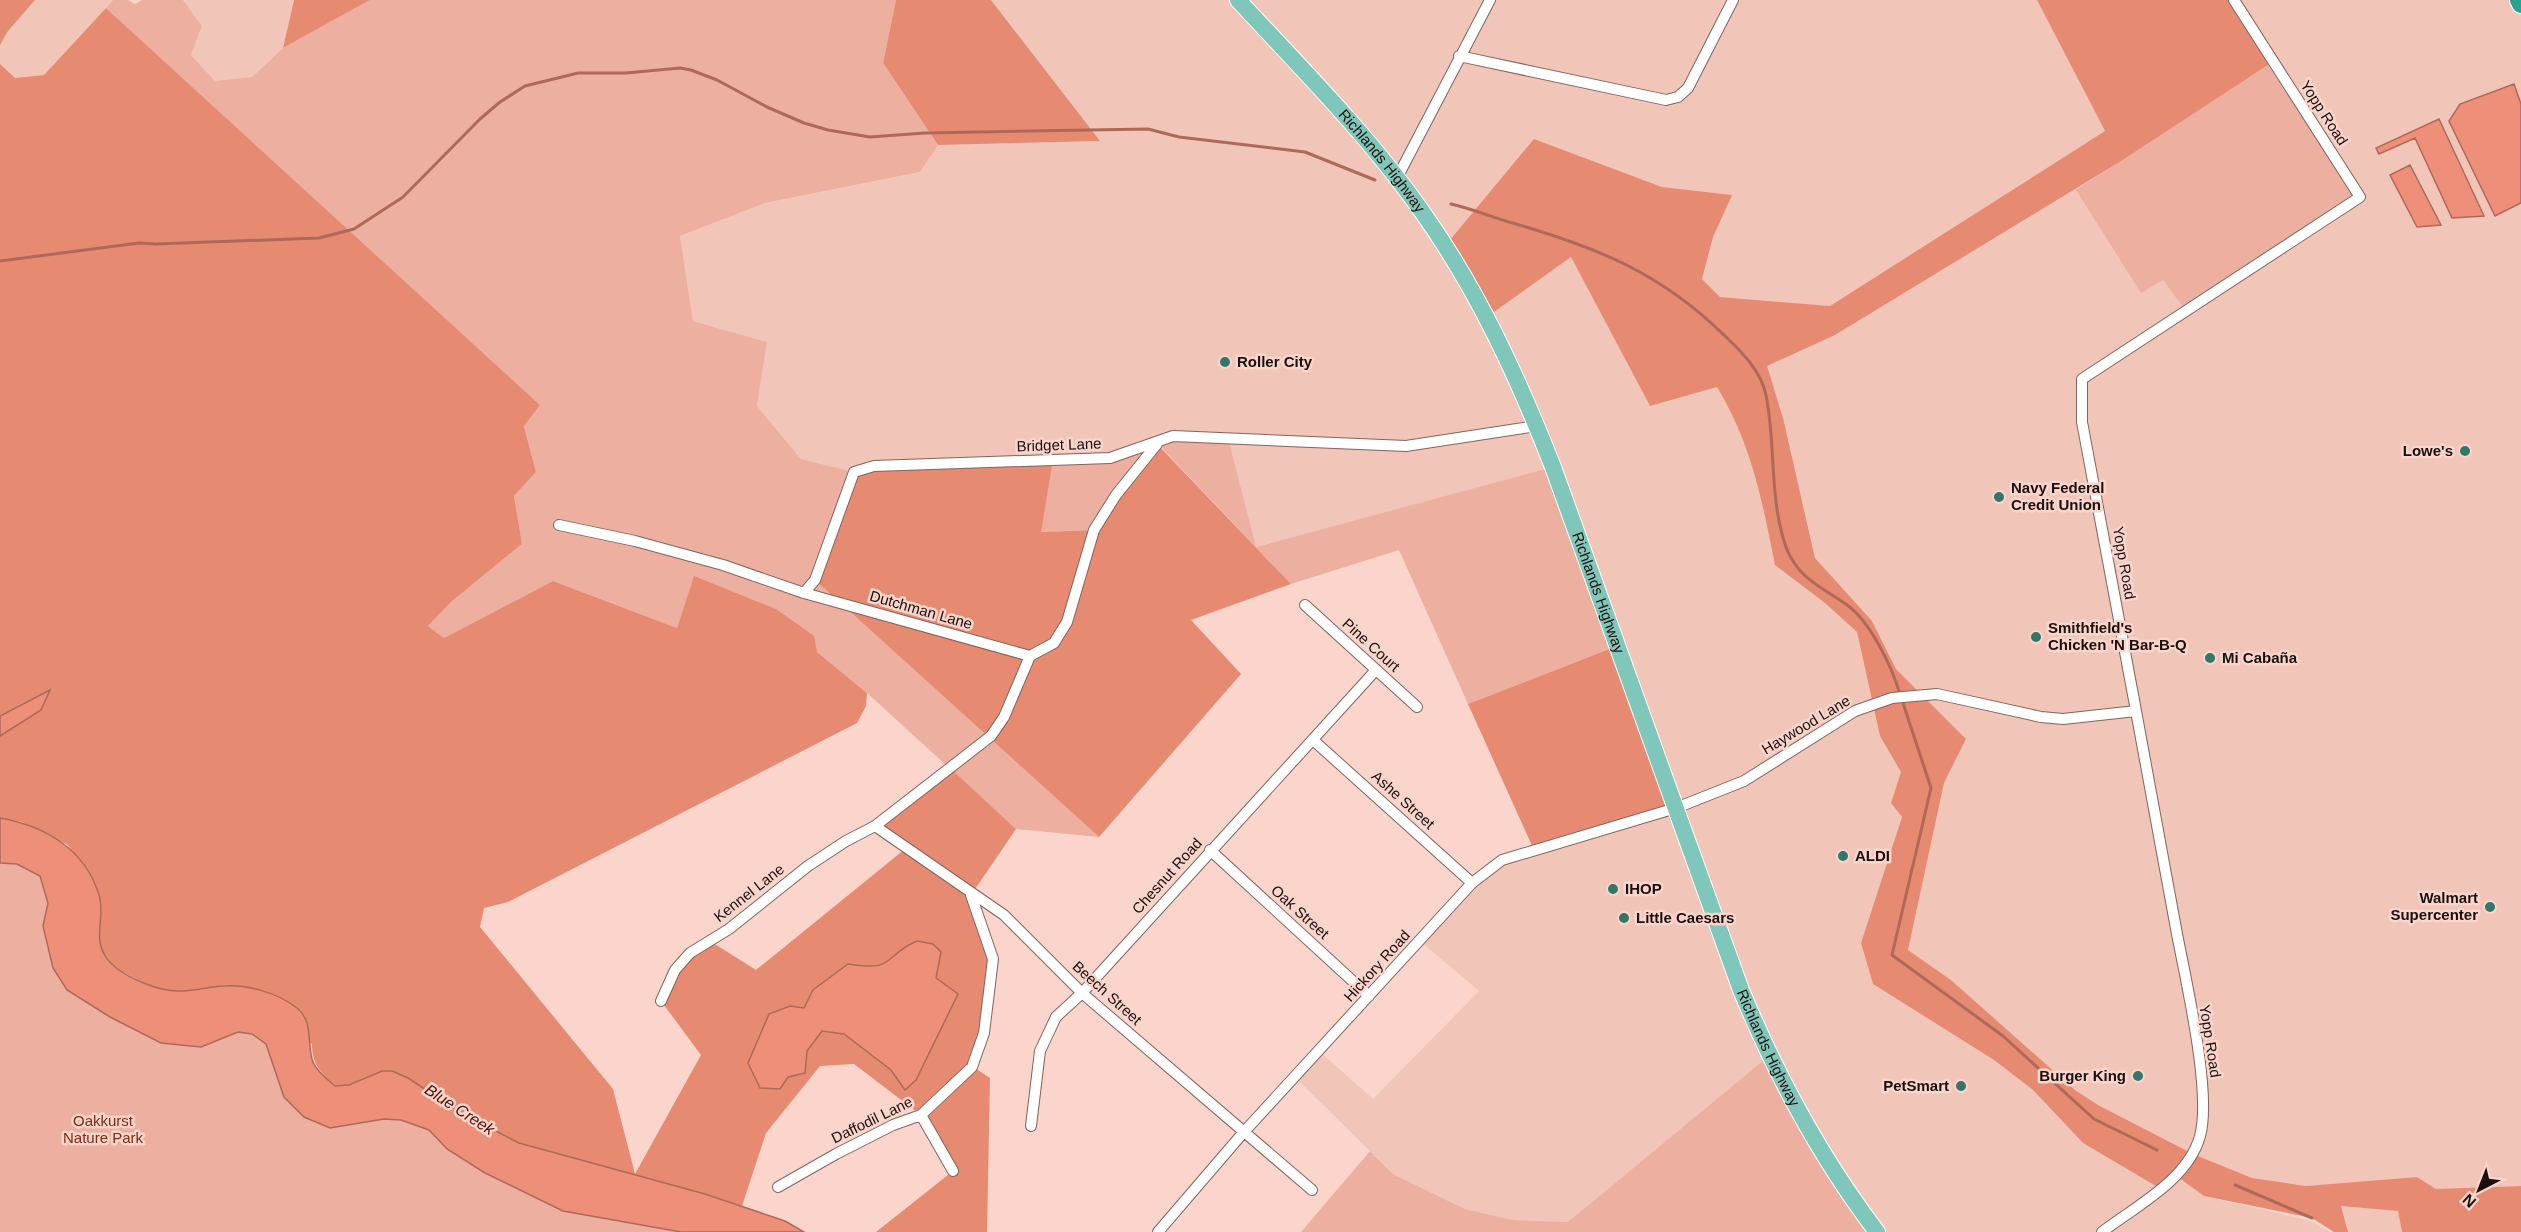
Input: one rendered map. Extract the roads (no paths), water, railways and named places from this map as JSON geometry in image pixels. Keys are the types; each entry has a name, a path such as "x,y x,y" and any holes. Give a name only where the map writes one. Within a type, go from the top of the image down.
{"highway":[{"path":"2519,0 2521,4"}],"main road":[{"name":"Richlands Highway","path":"1238,0 1335,103 1397,178 1434,230 1487,317 1537,426 1760,1035 1806,1126 1832,1170 1877,1232"}],"street":[{"path":"1397,178 1490,0"},
{"path":"1459,56 1666,100 1678,97 1688,88 1733,0"},
{"name":"Yopp Road","path":"2102,1232 2162,1189 2181,1169 2193,1154 2200,1136 2204,1110 2184,973 2082,422 2082,379 2361,197 2234,0"},
{"name":"Bridget Lane","path":"804,593 815,580 854,472 874,466 1110,458 1157,444 1173,436 1309,444 1406,446 1537,426"},
{"path":"1030,656 1054,643 1067,622 1094,530 1116,495 1157,444"},
{"name":"Dutchman Lane","path":"559,525 646,544 804,593 1030,656"},
{"name":"Pine Court","path":"1305,605 1417,707"},
{"name":"Kennel Lane","path":"661,1001 675,970 690,953 729,929 808,866 846,841 875,826 991,736 1004,717 1030,656"},
{"name":"Chesnut Road","path":"1031,1126 1040,1051 1056,1017 1082,993 1376,670"},
{"name":"Haywood Lane","path":"1676,808 1744,781 1855,711 1892,698 1936,694 2041,717 2063,719 2136,711"},
{"name":"Ashe Street","path":"1313,740 1472,883"},
{"name":"Hickory Road","path":"1158,1232 1243,1133 1472,883 1502,860 1676,808"},
{"name":"Beech Street","path":"875,826 971,895 1004,915 1082,993 1312,1190"},
{"name":"Oak Street","path":"1210,850 1370,996"},
{"name":"Daffodil Lane","path":"778,1187 893,1125 921,1115 972,1066 984,1033 993,959 971,895"},
{"path":"921,1115 953,1171"}],"waterway":[{"path":"0,261 139,243 319,238 354,229 403,197 480,119 500,102 525,86 578,73 626,73 680,68 691,70 717,80 767,107 804,123 828,130 870,137 925,133 1148,129 1179,137 1305,152 1375,180"},
{"path":"1451,204 1575,243 1628,266 1653,280 1701,314 1744,355 1760,378 1766,395 1777,510 1791,558 1804,575 1856,612 1872,633 1886,658 1900,694"},
{"path":"1902,700 1931,788 1892,955 2003,1036 2094,1119 2157,1150"},
{"path":"2235,1185 2312,1218"}],"place":[{"name":"Roller City","path":"1225,362"},
{"name":"Lowe's","path":"2465,451"},
{"name":"Navy Federal Credit Union","path":"1999,497"},
{"name":"Smithfield's Chicken 'N Bar-B-Q","path":"2036,637"},
{"name":"Mi Cabaña","path":"2210,658"},
{"name":"ALDI","path":"1843,856"},
{"name":"IHOP","path":"1613,889"},
{"name":"Walmart Supercenter","path":"2490,907"},
{"name":"Little Caesars","path":"1624,918"},
{"name":"Burger King","path":"2138,1076"},
{"name":"PetSmart","path":"1961,1086"}],"water label":[{"name":"Blue Creek","path":"460,1109"}],"park label":[{"name":"Oakkurst Nature Park","path":"103,1130"}]}
